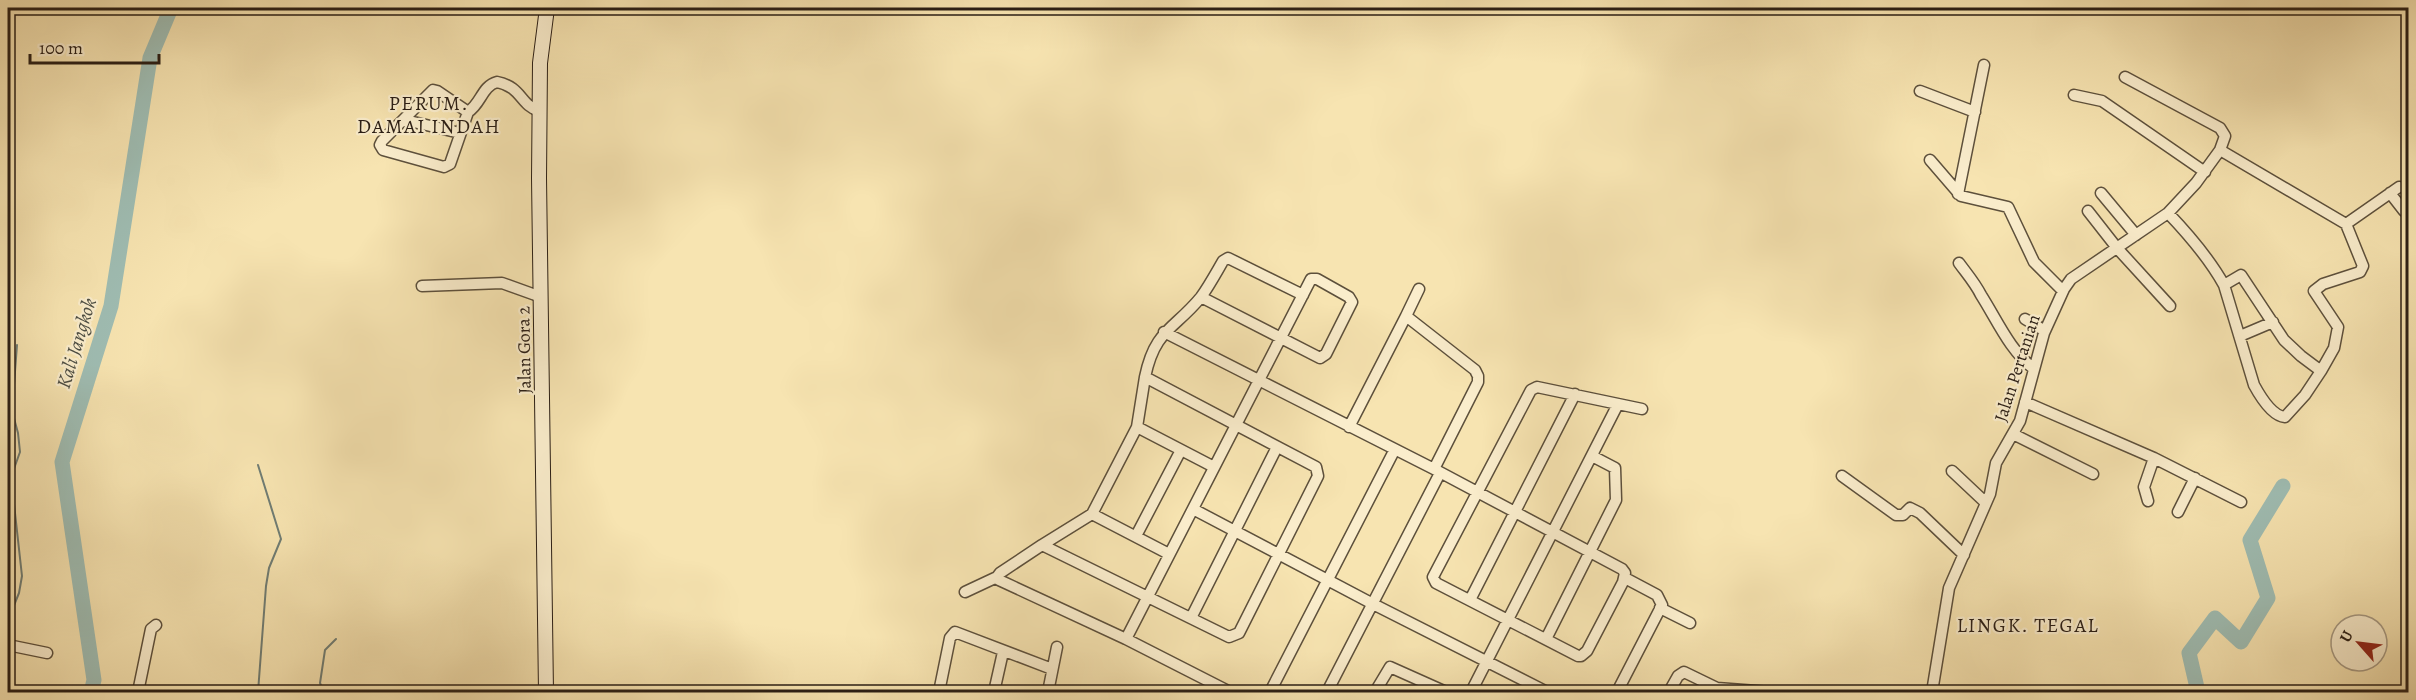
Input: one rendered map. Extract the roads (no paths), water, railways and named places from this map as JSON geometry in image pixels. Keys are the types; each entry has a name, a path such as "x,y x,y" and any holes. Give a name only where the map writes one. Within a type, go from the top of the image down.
{"street":[{"name":"Jalan Gora 2","path":"546,693 539,111 540,54 547,8"},
{"path":"1958,194 1984,64"},
{"path":"2125,76 2221,129 2225,138 2220,150 2346,224 2363,266 2360,272 2323,284 2314,291 2338,327 2334,348 2321,370 2285,417 2279,416 2260,396 2254,385 2224,285 2204,254 2168,213"},
{"path":"468,112 433,90 381,144 383,150 448,166 468,112 479,102 488,86 497,82 514,88 532,108 539,111"},
{"path":"1920,91 1975,112"},
{"path":"2074,95 2102,101 2205,172"},
{"path":"405,120 460,133"},
{"name":"Jalan Pertanian","path":"1932,693 1947,596 1986,503 1996,464 2020,421 2045,331 2063,291 2071,279 2168,213 2205,172 2220,150"},
{"path":"1930,160 1958,194 1970,200 2008,207 2034,261 2063,291"},
{"path":"2346,224 2395,190 2404,211"},
{"path":"2101,193 2136,235"},
{"path":"2088,211 2117,248 2170,306"},
{"path":"965,592 997,577 1092,514 1137,427 1149,356 1164,332 1201,297 1223,261 1228,258 1234,259 1303,296"},
{"path":"1959,263 1977,287 2007,338 2025,362 2034,369"},
{"path":"2224,285 2241,275 2288,344 2321,370"},
{"path":"1126,639 1258,381 1281,337 1303,296 1311,279 1317,279 1349,297 1351,305 1323,357 1318,357 1281,337 1201,297"},
{"path":"422,286 502,283 541,297"},
{"path":"1348,427 1419,289"},
{"path":"1327,693 1437,471 1478,382 1475,370 1406,316"},
{"path":"2025,319 2045,331"},
{"path":"2240,336 2273,322"},
{"path":"1164,332 1478,492 1622,569 1625,578 1584,654 1578,656 1436,583 1433,577 1478,492 1531,390 1537,387 1642,409"},
{"path":"1042,545 1229,637 1239,633 1318,472 1316,467 1145,376"},
{"path":"1470,600 1575,394"},
{"path":"2025,402 2154,458 2241,502"},
{"path":"1471,693 1618,405"},
{"path":"1137,427 1214,467"},
{"path":"2013,434 2093,474"},
{"path":"1191,618 1277,447"},
{"path":"1136,536 1181,450"},
{"path":"1270,693 1394,451"},
{"path":"1546,639 1617,496 1615,468 1592,456"},
{"path":"2148,501 2144,487 2154,458"},
{"path":"1952,471 1986,503"},
{"path":"1842,476 1896,515 1903,515 1910,508 1920,513 1964,555"},
{"path":"2178,512 2195,478"},
{"path":"1193,509 1547,693"},
{"path":"1092,514 1169,555"},
{"path":"997,577 999,580 1126,639 1230,693"},
{"path":"1617,693 1662,604 1659,597 1625,578"},
{"path":"1660,608 1690,623"},
{"path":"138,693 152,629 156,625"},
{"path":"939,693 950,638 955,632 1052,669"},
{"path":"8,645 47,652"},
{"path":"1048,693 1057,647"},
{"path":"994,693 1003,652"},
{"path":"1375,693 1390,667 1424,688 1446,693"},
{"path":"1669,693 1678,676 1684,672 1716,690 1770,692"}],"waterway":[{"name":"Kali Jangkok","path":"91,692 94,680 62,462 111,306 150,58 171,8"},
{"path":"8,620 19,593 22,576 11,477 20,452 12,411 17,345"},
{"path":"258,465 281,539 269,568 266,586 258,692"},
{"path":"8,498 10,480"},
{"path":"2198,692 2189,653 2215,618 2241,642 2268,598 2250,540 2283,486"},
{"path":"8,505 14,564 11,594 8,598"},
{"path":"324,692 320,683 325,650 336,639"}],"district":[{"name":"PERUM. DAMAI INDAH","path":"429,114"},
{"name":"LINGK. TEGAL","path":"2028,625"}]}
